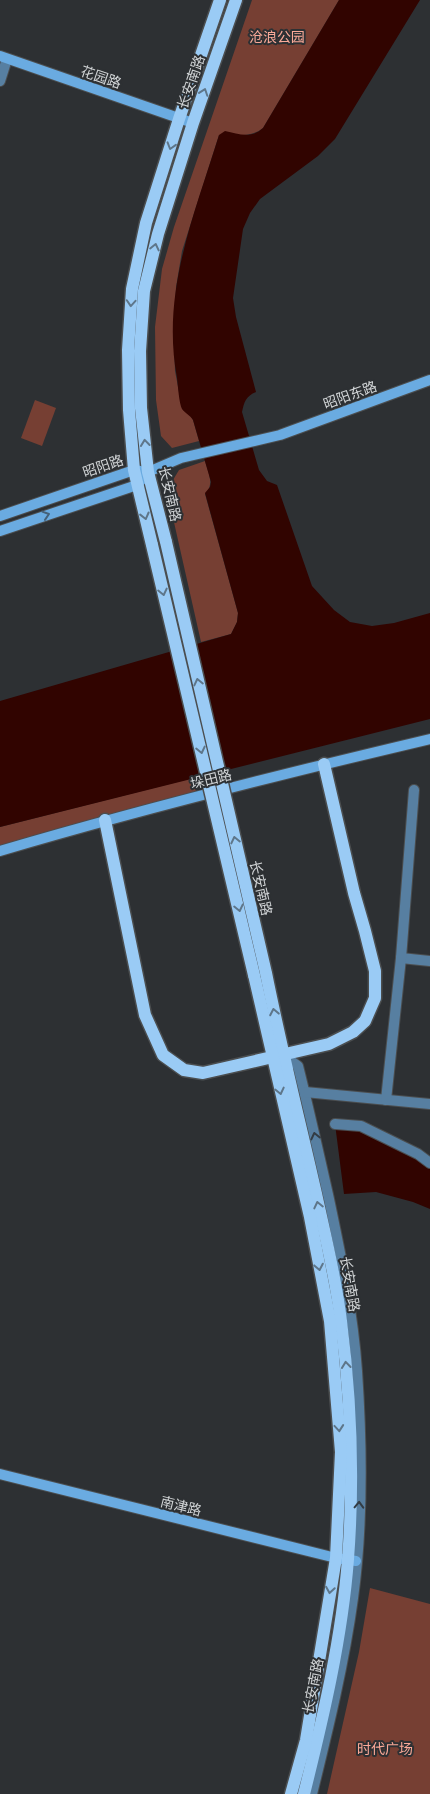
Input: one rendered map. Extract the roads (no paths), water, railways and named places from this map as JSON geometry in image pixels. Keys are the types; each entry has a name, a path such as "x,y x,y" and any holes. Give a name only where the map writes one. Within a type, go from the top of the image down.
{"main road":[{"name":"长安南路","path":"220,0 179,118 146,224 132,289 128,350 129,410 137,485 260,974"},
{"name":"长安南路","path":"236,0 193,123 158,234 144,291 140,351 141,408 148,472 166,542 278,1056 330,1321 341,1452 346,1559 333,1662 318,1742 304,1794"},
{"path":"104,820 145,1015 163,1055 184,1070 203,1073 329,1044 353,1032 365,1021 375,998 374,971 324,764"},
{"name":"长安南路","path":"292,1794 306,1740 346,1559"}],"street":[{"name":"花园路","path":"3,58 193,123"},
{"path":"0,81 3,58"},
{"name":"昭阳东路","path":"148,472 182,458 280,435 430,380"},
{"name":"昭阳路","path":"0,516 134,470 148,472"},
{"name":"昭阳路","path":"0,530 137,485 148,472"},
{"name":"垛田路","path":"0,851 104,820 430,739"},
{"path":"386,1100 401,958 414,790"},
{"path":"401,958 430,961"},
{"path":"278,1056 298,1066 341,1254 357,1370 361,1452 346,1559 353,1597 342,1663 312,1794"},
{"path":"305,1092 430,1104"},
{"path":"335,1124 361,1126 418,1154 430,1163"},
{"name":"南津路","path":"0,1474 346,1559"}],"park label":[{"name":"沧浪公园","path":"277,37"},
{"name":"时代广场","path":"385,1749"}]}
